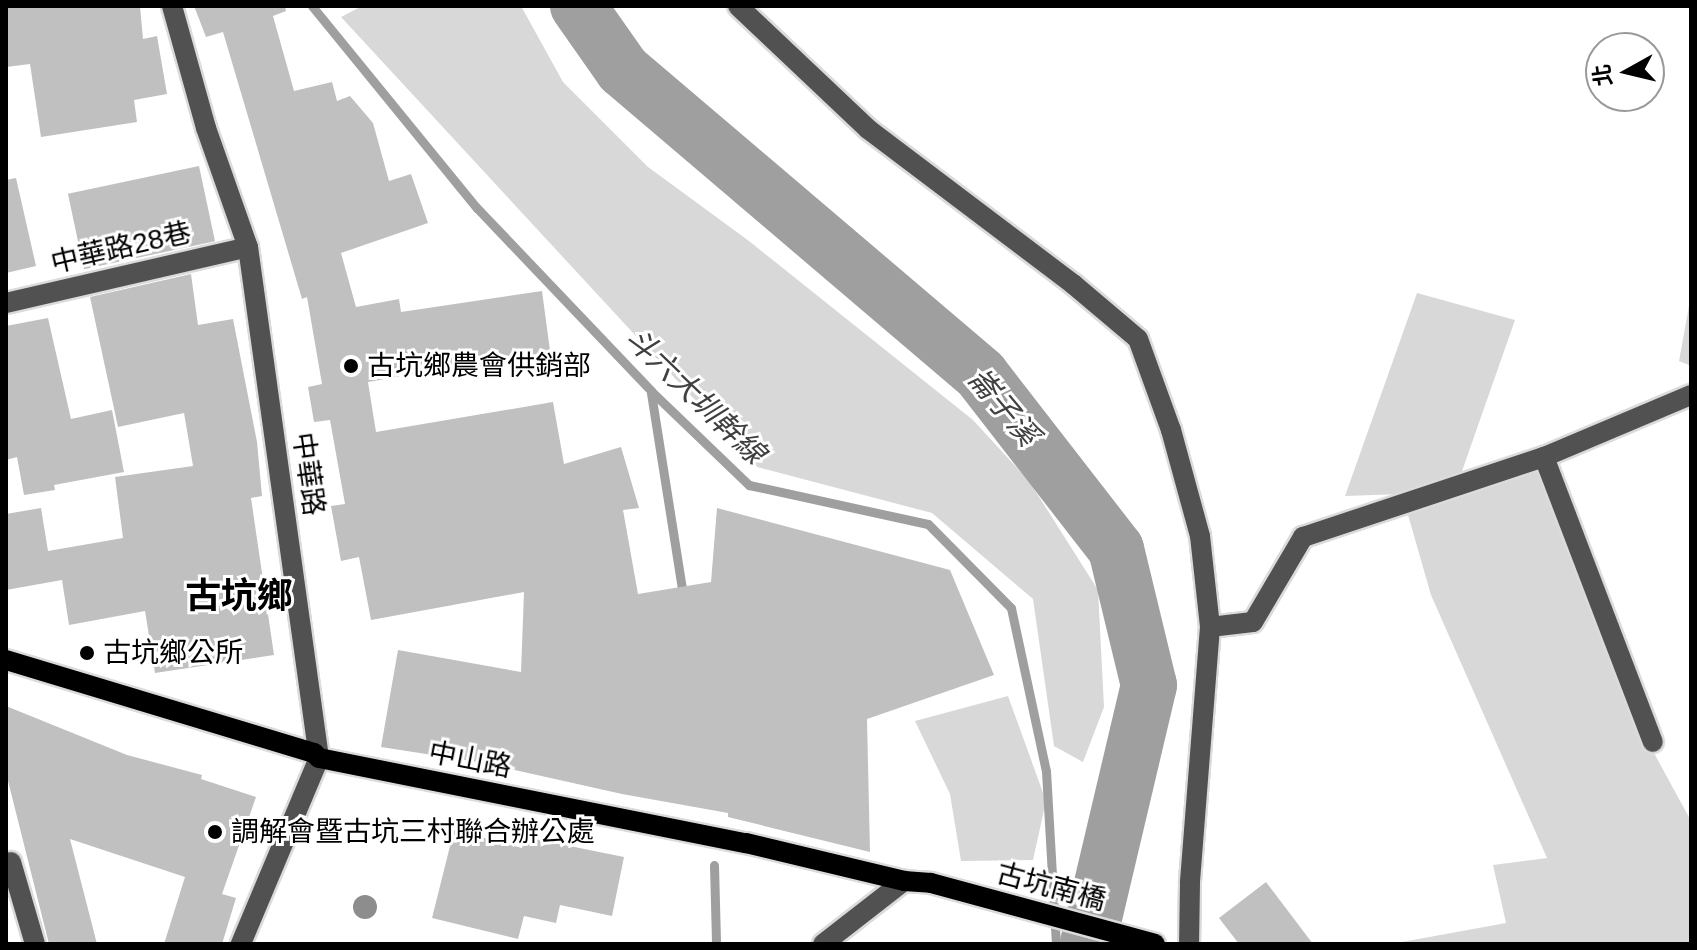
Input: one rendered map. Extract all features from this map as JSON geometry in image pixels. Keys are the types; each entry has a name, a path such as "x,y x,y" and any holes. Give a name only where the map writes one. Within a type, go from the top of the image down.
{"main road":[{"name":"中山路","path":"6,660 314,753 319,758 746,843 904,881 931,883"},
{"name":"古坑南橋","path":"931,883 1155,944"}],"street":[{"name":"中華路","path":"172,6 206,128 248,247 319,758"},
{"path":"738,6 868,129 1073,284 1138,339 1171,430 1200,536 1210,627 1190,883 1189,944"},
{"name":"中華路28巷","path":"6,303 248,247"},
{"path":"1210,627 1253,622 1303,537 1544,457 1691,395"},
{"path":"1544,457 1653,742"},
{"path":"241,944 319,758"},
{"path":"11,862 35,944"},
{"path":"823,944 904,881"}],"shaded area":[{"path":"362,6 521,6 563,82 648,167 749,241 973,420 1029,481 1098,590 1104,707 1083,762 1054,746 1033,599 932,513 757,467 341,17"},
{"path":"1417,293 1515,320 1461,474 1537,458 1624,698 1691,821 1691,944 1391,944 1506,923 1493,865 1547,858 1431,595 1402,494 1345,496"},
{"path":"1691,295 1691,366 1679,361"},
{"path":"1008,696 1046,801 1033,860 961,861 950,794 915,721"}],"building":[{"path":"6,6 140,6 143,39 157,36 167,94 134,100 137,122 41,137 30,64 6,67"},
{"path":"194,6 285,6 286,11 273,16 294,91 332,82 337,101 350,96 373,123 389,181 411,174 428,223 341,253 356,307 399,299 401,312 542,291 551,358 441,374 440,369 368,382 376,432 553,402 564,464 621,447 639,508 623,510 638,594 711,582 717,508 950,570 994,675 867,719 870,852 728,817 728,813 622,794 484,763 381,747 398,650 521,672 524,592 371,620 359,557 341,561 331,506 345,504 330,420 314,422 308,387 322,384 307,297 302,299 223,32 206,37"},
{"path":"199,166 215,241 84,269 68,194"},
{"path":"16,178 36,266 6,273 6,180"},
{"path":"191,274 198,325 233,319 257,442 262,496 251,498 274,655 155,673 145,611 69,625 62,580 6,590 6,514 41,508 48,551 123,538 115,477 193,466 184,413 118,427 90,297"},
{"path":"48,318 71,419 112,410 124,472 54,485 55,490 24,495 17,457 6,460 6,326"},
{"path":"6,706 127,755 202,775 201,779 256,797 222,894 236,898 222,944 164,944 185,877 70,839 97,944 49,944 6,773"},
{"path":"454,830 522,848 525,837 624,857 612,916 560,905 556,923 524,916 518,939 432,918"},
{"path":"1266,882 1313,944 1239,944 1219,918"}],"waterway":[{"name":"斗六大圳幹線","path":"312,6 477,208 651,391 749,485 928,524 1011,608 1046,771 1056,944"},
{"name":"崙子溪","path":"578,6 623,70 981,375 1116,549 1149,685 1088,944"},
{"path":"651,393 683,595"},
{"path":"714,865 716,944"}],"place":[{"name":"古坑鄉農會供銷部","path":"351,366"},
{"name":"古坑鄉公所","path":"87,653"},
{"name":"調解會暨古坑三村聯合辦公處","path":"215,832"}],"district":[{"name":"古坑鄉","path":"239,596"}]}
